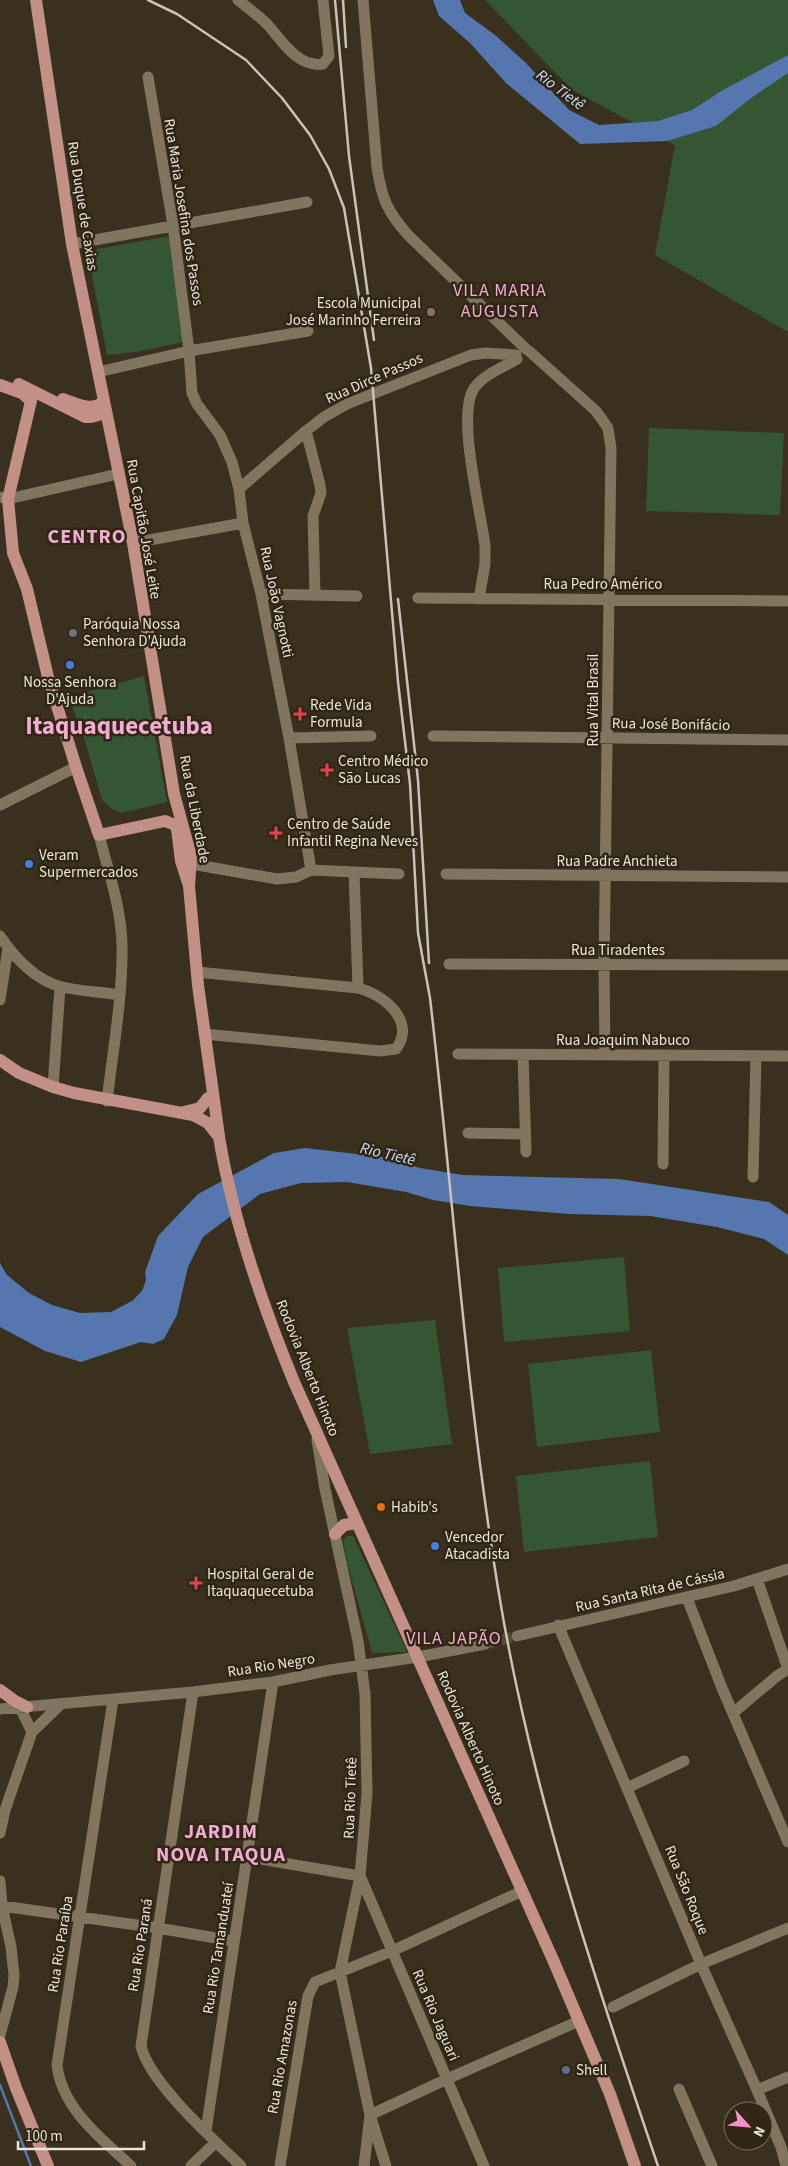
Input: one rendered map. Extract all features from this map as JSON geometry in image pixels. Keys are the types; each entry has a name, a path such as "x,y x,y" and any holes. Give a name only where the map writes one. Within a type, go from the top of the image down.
{"main road":[{"name":"Rua Duque de Caxias","path":"36,0 72,244 109,427"},
{"path":"0,377 38,392 92,408 100,406 104,401"},
{"path":"0,385 27,396 31,405 4,498 13,554 26,589 48,677 99,835 165,821 175,825 180,861 189,886"},
{"path":"38,392 71,410"},
{"path":"31,405 41,401 91,418 99,415 104,401"},
{"name":"Rua Capitão José Leite","path":"99,415 109,427 132,543 149,653"},
{"name":"Rua da Liberdade","path":"149,653 174,794 189,845 192,864 189,886 196,972 218,1137"},
{"path":"165,821 173,810 174,794"},
{"path":"178,836 181,840 185,857 192,864"},
{"path":"0,1060 19,1073 53,1087 107,1101 182,1112 208,1123"},
{"name":"Rua da Liberdade","path":"207,1061 208,1123"},
{"path":"182,1112 200,1108 208,1098"},
{"name":"Rodovia Alberto Hinoto","path":"208,1123 218,1137 240,1229 267,1313 294,1382 579,2022 610,2094 635,2166"},
{"name":"Rodovia Alberto Hinoto","path":"208,1123 222,1156"},
{"path":"335,1534 344,1525 357,1524"},
{"path":"0,1690 23,1708"},
{"path":"0,2042 16,2088 48,2166"}],"street":[{"path":"238,0 268,25 287,49 313,65 324,64 329,56 323,0"},
{"name":"Rua Vital Brasil","path":"363,0 377,168 381,194 392,216 408,235 509,331 522,354 550,369 596,411 608,428 611,448 604,965 605,1055"},
{"name":"Rua Maria Josefina dos Passos","path":"148,76 172,225 189,351"},
{"path":"72,244 307,202"},
{"path":"98,372 189,351 308,331"},
{"name":"Rua João Vagnotti","path":"189,351 192,393 197,404 220,435 227,448 239,489 243,523 261,594 289,738 310,870"},
{"name":"Rua Dirce Passos","path":"239,489 306,431 324,417 347,404 471,355 485,353 522,354"},
{"path":"478,598 485,564 486,546 467,427 468,406 473,390 483,379 522,354"},
{"path":"306,431 321,493 313,516 315,595"},
{"path":"4,498 118,474"},
{"path":"132,543 243,523"},
{"path":"261,594 357,596"},
{"name":"Rua Pedro Américo","path":"418,598 788,601"},
{"path":"289,738 371,736"},
{"name":"Rua José Bonifácio","path":"433,736 788,740"},
{"path":"0,805 76,767"},
{"path":"99,835 121,928 122,944 119,995 107,1101"},
{"path":"192,864 277,879 296,877 310,870 399,874"},
{"path":"354,872 358,988"},
{"name":"Rua Padre Anchieta","path":"446,874 788,877"},
{"path":"0,936 8,948 30,970 60,987 119,995"},
{"path":"0,1000 8,948"},
{"name":"Rua Tiradentes","path":"448,964 788,965"},
{"path":"196,972 358,988 378,995 389,1003 400,1021 401,1040 396,1049 391,1051 204,1034"},
{"path":"53,1087 60,987"},
{"name":"Rua Joaquim Nabuco","path":"458,1054 788,1056"},
{"path":"523,1055 526,1152"},
{"path":"663,1164 664,1056"},
{"path":"753,1177 756,1056"},
{"path":"468,1133 524,1134"},
{"name":"Rua Rio Tietê","path":"315,1428 362,1665 367,1752 360,1876 340,1972 370,2115 386,2166"},
{"name":"Rua Santa Rita de Cássia","path":"517,1636 558,1625 687,1598 788,1569"},
{"path":"733,1713 788,1669 757,1579"},
{"path":"687,1598 788,1842"},
{"name":"Rua São Roque","path":"558,1625 757,2090 781,2147 786,2166"},
{"name":"Rua Rio Negro","path":"0,1709 113,1700 273,1682 485,1644"},
{"name":"Rua Rio Tamanduateí","path":"206,2131 273,1682"},
{"name":"Rua Rio Paraná","path":"193,1692 142,2035 143,2055 153,2073 168,2090 241,2166"},
{"name":"Rua Rio Paraíba","path":"113,1700 57,2065 59,2079 72,2106 83,2120 132,2166"},
{"path":"0,1834 32,1732 60,1705"},
{"path":"23,1708 32,1732"},
{"path":"628,1788 684,1761"},
{"path":"248,1857 360,1876"},
{"name":"Rua Rio Jaguari","path":"360,1876 484,2166"},
{"path":"0,1881 2,1906 11,1947 14,1975 13,1987 0,2035"},
{"name":"Rua Rio Amazonas","path":"280,2166 308,1996 315,1982 392,1952 522,1891"},
{"path":"2,1906 80,1916 234,1941"},
{"path":"613,2007 702,1964 788,1928"},
{"path":"364,2166 370,2115 447,2078 579,2022"},
{"path":"757,2090 788,2078"},
{"path":"679,2089 712,2166"},
{"path":"192,2166 216,2142"}],"green space":[{"path":"485,0 788,0 788,332 655,255 675,145 572,90"},
{"path":"170,236 183,342 136,352 107,355 90,264 91,254 97,249"},
{"path":"649,428 784,433 780,515 646,511"},
{"path":"144,676 167,802 122,813 112,809 102,800 85,741 69,697"},
{"path":"624,1257 630,1331 504,1342 498,1268"},
{"path":"435,1320 452,1444 370,1454 347,1328"},
{"path":"651,1350 660,1432 537,1447 528,1364"},
{"path":"650,1461 658,1537 524,1552 516,1476"},
{"path":"347,1536 353,1536 407,1652 372,1653 347,1562 343,1541"}],"water":[{"path":"433,0 460,0 465,13 495,35 526,63 569,110 599,125 658,121 692,110 723,90 788,55 788,73 751,98 716,126 667,141 580,144 506,83 470,43 439,16"},
{"path":"305,1148 382,1157 420,1168 463,1175 619,1179 769,1202 788,1215 788,1255 764,1239 717,1227 650,1216 569,1214 470,1206 347,1182 301,1183 260,1194 203,1237 188,1267 177,1315 164,1339 153,1344 141,1342 81,1362 45,1351 0,1327 0,1263 7,1275 29,1293 52,1305 80,1313 111,1312 132,1301 142,1291 146,1280 145,1272 158,1236 198,1194 274,1153"}],"waterway":[{"path":"0,2085 31,2166"}],"tunnel":[{"path":"485,1644 517,1636"}],"railway":[{"path":"148,0 177,14 246,60 282,98 310,135 329,169 344,208 371,368 398,682 410,784 418,933 430,998 468,1367 498,1588 511,1662 546,1808 610,2024 658,2166"},
{"path":"335,0 349,156 374,340"},
{"path":"343,0 346,47"},
{"path":"398,599 418,780 429,963"}],"place":[{"name":"Escola Municipal José Marinho Ferreira","path":"431,312"},
{"name":"Paróquia Nossa Senhora D'Ajuda","path":"73,633"},
{"name":"Nossa Senhora D'Ajuda","path":"70,665"},
{"name":"Rede Vida Formula","path":"300,714"},
{"name":"Centro Médico São Lucas","path":"327,770"},
{"name":"Centro de Saúde Infantil Regina Neves","path":"276,833"},
{"name":"Veram Supermercados","path":"29,864"},
{"name":"Habib's","path":"381,1507"},
{"name":"Vencedor Atacadista","path":"435,1546"},
{"name":"Hospital Geral de Itaquaquecetuba","path":"196,1583"},
{"name":"Shell","path":"566,2070"}],"district":[{"name":"VILA MARIA AUGUSTA","path":"500,300"},
{"name":"CENTRO","path":"87,536"},
{"name":"Itaquaquecetuba","path":"119,725"},
{"name":"VILA JAPÃO","path":"454,1638"},
{"name":"JARDIM NOVA ITAQUA","path":"221,1842"}],"water label":[{"name":"Rio Tietê","path":"561,89"},
{"name":"Rio Tietê","path":"388,1153"}]}
